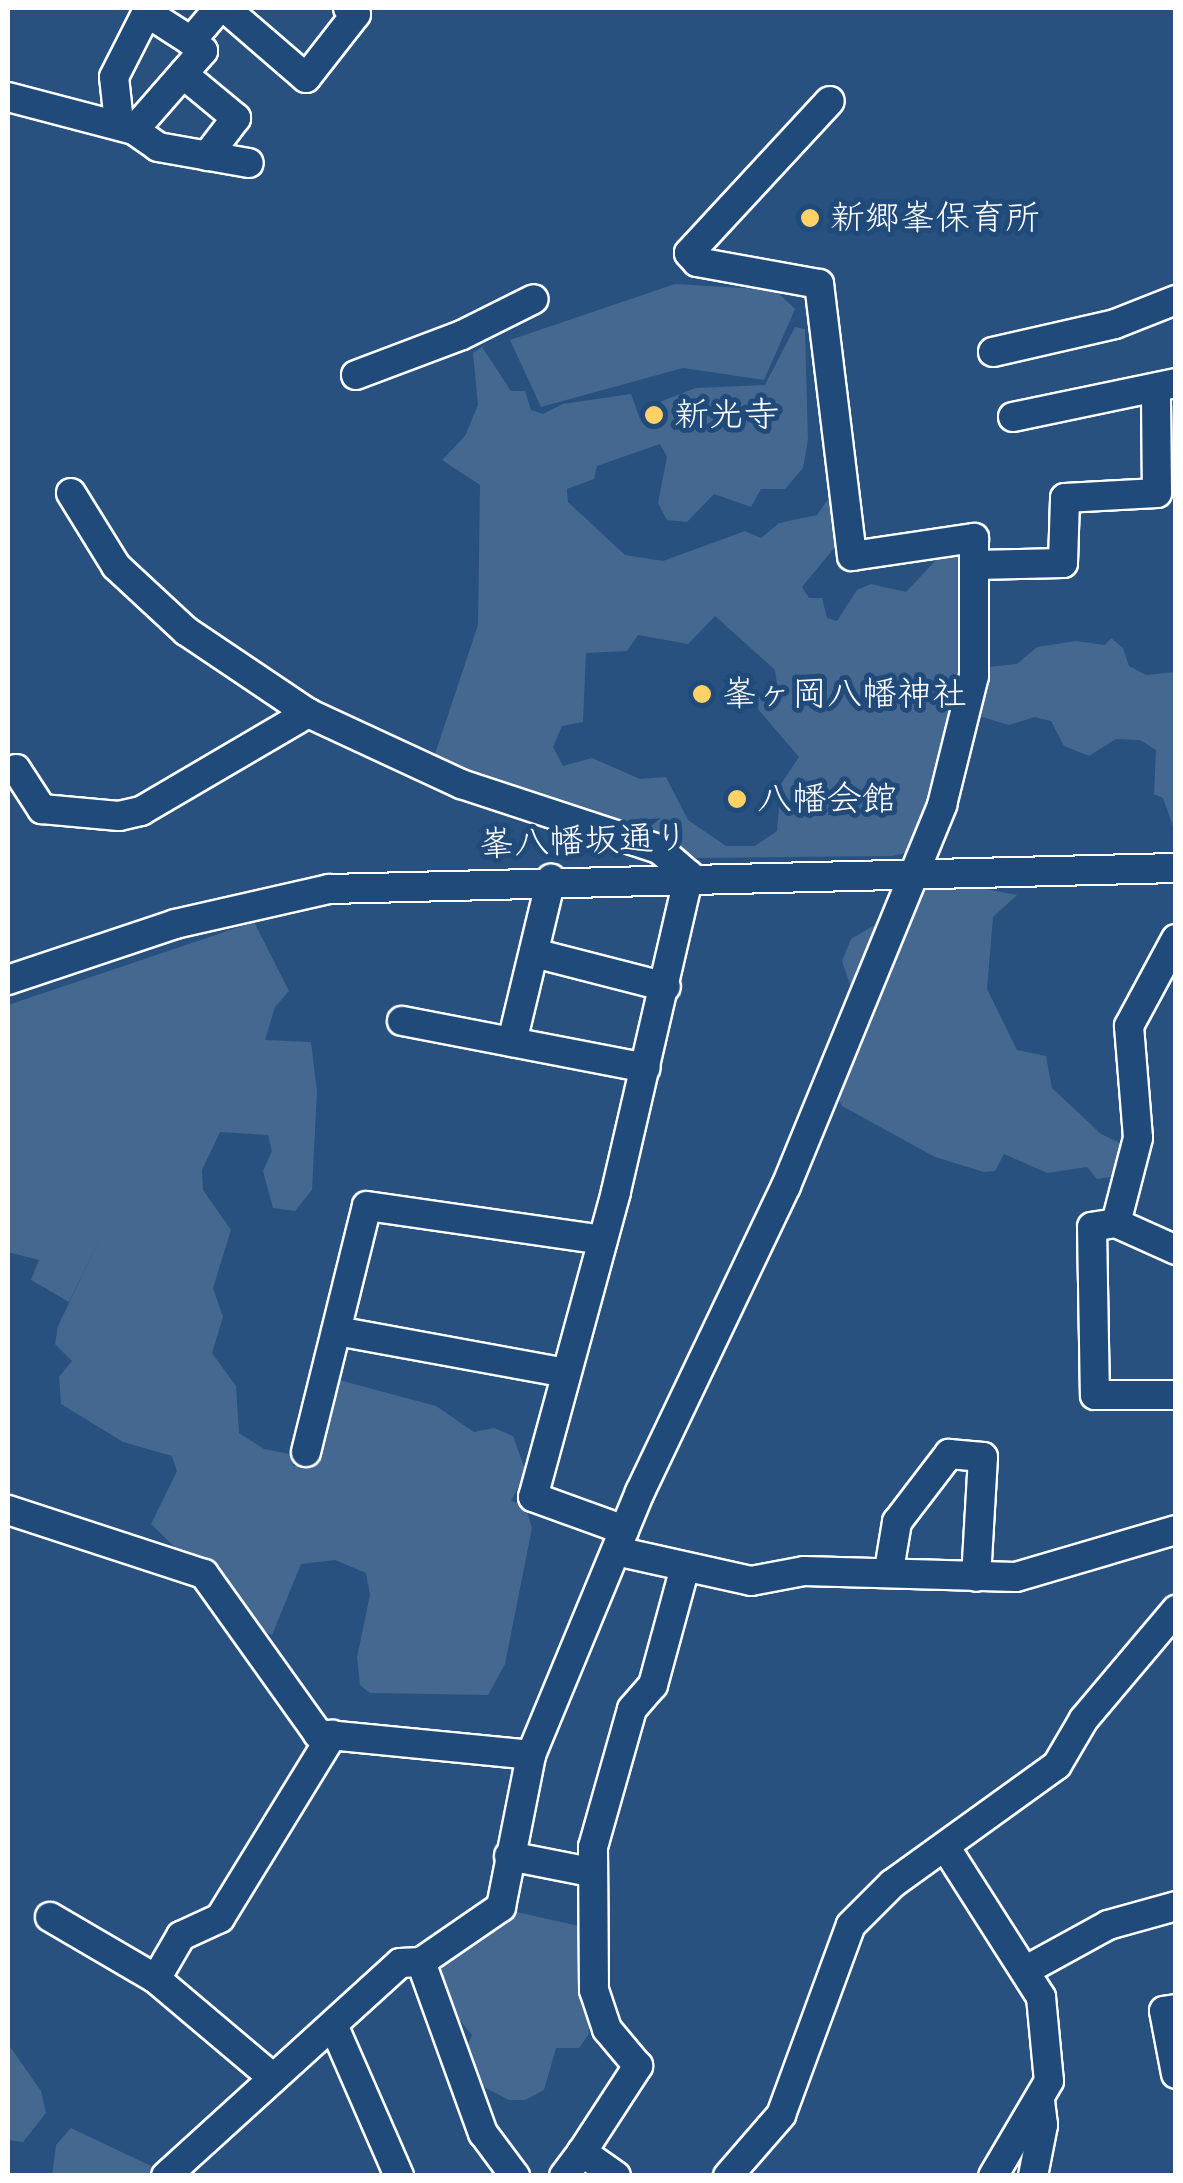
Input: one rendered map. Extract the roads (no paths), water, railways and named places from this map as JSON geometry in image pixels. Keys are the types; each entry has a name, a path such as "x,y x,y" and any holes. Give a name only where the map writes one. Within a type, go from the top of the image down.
{"street":[{"path":"191,42 222,8 306,78 356,14 348,8"},
{"path":"147,10 204,51 126,126 114,77 147,10"},
{"path":"183,74 236,118 207,156"},
{"path":"8,97 126,126 158,147 249,163"},
{"path":"166,2176 334,2027 400,1962 421,1962 501,1907 530,1755 620,1541 786,1186 942,805 974,676 974,538 852,556 819,284 697,262 688,253 830,101"},
{"path":"356,376 462,335 534,299"},
{"path":"993,352 1173,311"},
{"path":"976,564 1063,562 1065,498 1157,493 1166,386 1013,417"},
{"path":"71,493 116,566 186,630 308,713 462,784 659,848 689,875 666,987 603,1240 532,1497 620,1541 685,1567 752,1581 804,1571 889,1570 1016,1577 1176,1530"},
{"path":"10,764 42,808 120,816 141,811 308,713"},
{"name":"峯八幡坂通り","path":"8,980 126,938 287,896 380,885 913,870 1176,868"},
{"path":"512,1042 551,879"},
{"path":"1116,1223 1138,1138 1130,1026 1176,939"},
{"path":"534,953 666,987"},
{"path":"402,1021 646,1068"},
{"path":"306,1452 367,1206 603,1240"},
{"path":"1176,1250 1116,1223 1092,1227 1096,1395 1176,1395"},
{"path":"337,1331 566,1373"},
{"path":"889,1570 892,1536 923,1480 949,1454 983,1457 976,1576"},
{"path":"8,1510 204,1574 318,1734 530,1755"},
{"path":"564,2176 638,2066 606,2029 594,1990 590,1872 632,1709 654,1685 685,1567"},
{"path":"728,2176 782,2115 851,1925 892,1884 1058,1765 1084,1720 1176,1610"},
{"path":"156,1979 181,1936 220,1918 332,1735"},
{"path":"946,1848 1028,1969 1040,1997 1050,2068 1040,2102 993,2176"},
{"path":"509,1856 590,1872"},
{"path":"1028,1969 1108,1925 1176,1906"},
{"path":"50,1917 156,1979 273,2078"},
{"path":"421,1962 483,2134 515,2176"},
{"path":"1176,2009 1164,2011 1176,2074"},
{"path":"334,2027 399,2176"},
{"path":"1033,2176 1044,2125 1040,2102"},
{"path":"582,2152 616,2176"}],"place":[{"name":"新郷峯保育所","path":"810,218"},
{"name":"新光寺","path":"654,415"},
{"name":"峯ヶ岡八幡神社","path":"702,694"},
{"name":"八幡会館","path":"737,799"}]}
